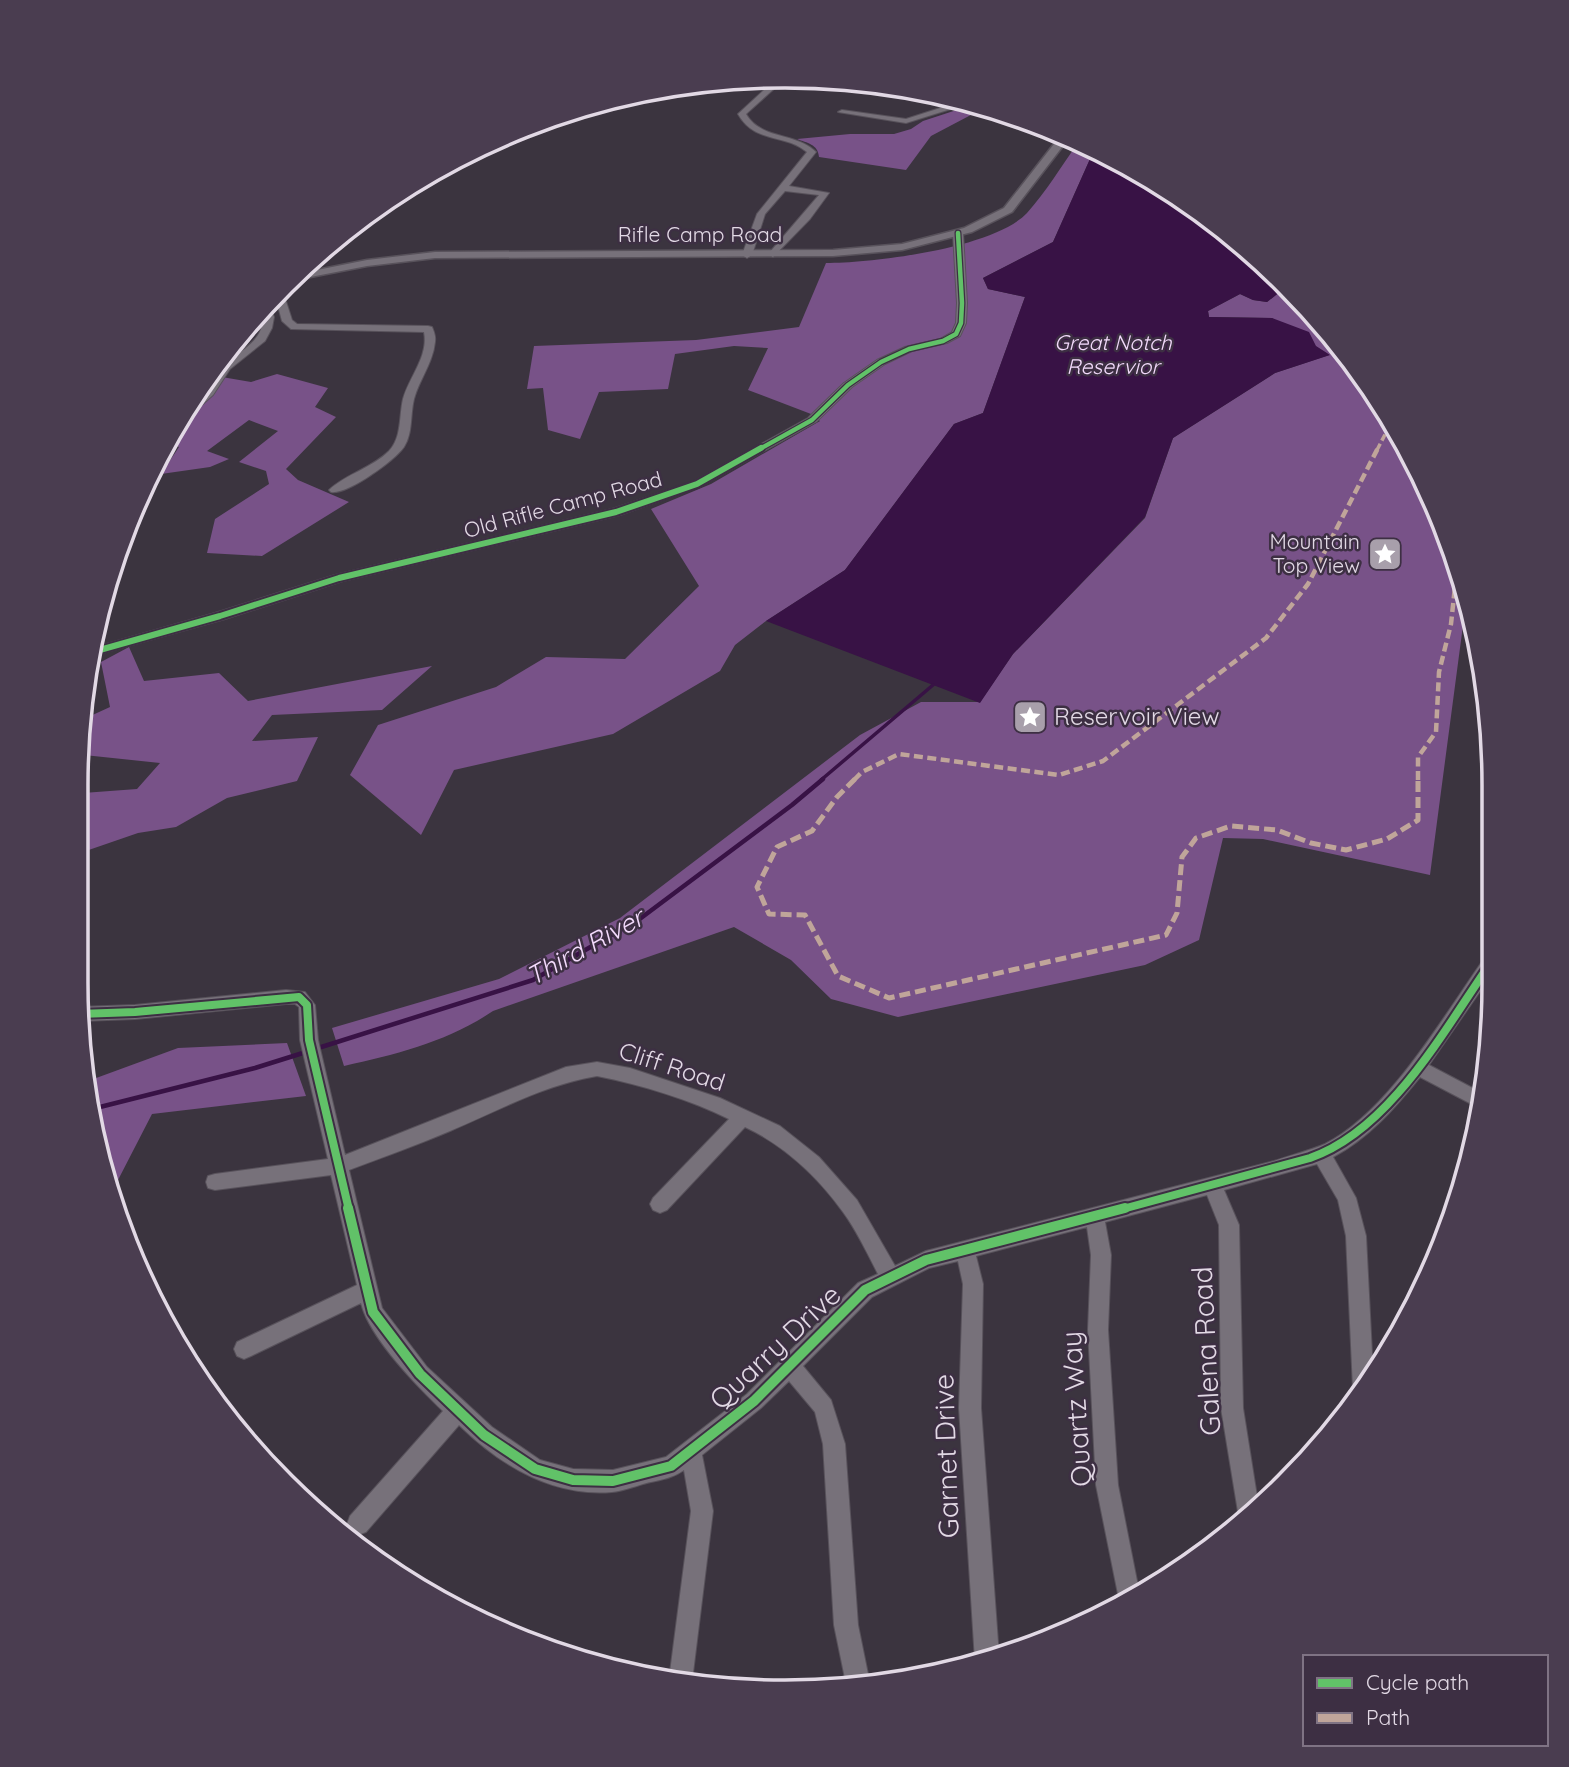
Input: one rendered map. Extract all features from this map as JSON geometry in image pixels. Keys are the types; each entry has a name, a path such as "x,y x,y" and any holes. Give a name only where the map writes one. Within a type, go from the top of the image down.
{"street":[{"path":"747,255 757,222 809,156 811,149 756,130 745,122 742,114 771,88"},
{"path":"842,112 906,121 949,108"},
{"name":"Rifle Camp Road","path":"310,275 368,263 424,256 747,255 882,250 918,244 958,233 1008,210 1059,144"},
{"path":"774,254 825,193 784,188"},
{"name":"Old Rifle Camp Road","path":"101,650 220,616 339,578 616,512 678,492 724,471 812,420 848,385 881,362 909,349 943,341 956,334 961,323 962,303 958,233"},
{"path":"282,302 287,321 295,327 360,330 417,328 428,329 431,333 431,343 409,396 400,446 389,456 335,490"},
{"path":"277,307 284,307"},
{"path":"229,364 264,337 270,327 268,316"},
{"path":"206,396 223,372"},
{"name":"Quarry Drive","path":"89,1014 299,997 307,1005 309,1040 373,1312 420,1374 484,1435 535,1469 573,1480 613,1481 671,1466 754,1401 865,1290 926,1260 1212,1185 1329,1151 1367,1125 1417,1067 1482,975"},
{"path":"1417,1067 1472,1097"},
{"name":"Cliff Road","path":"215,1182 338,1166 442,1126 520,1091 566,1074 597,1069 630,1075 714,1103 774,1132 812,1163 850,1206 891,1278"},
{"path":"660,1204 743,1117"},
{"path":"1321,1153 1347,1198 1356,1236 1362,1372"},
{"name":"Galena Road","path":"1212,1185 1229,1225 1231,1408 1247,1504"},
{"name":"Quartz Way","path":"1095,1216 1101,1255 1098,1330 1107,1485 1127,1589"},
{"name":"Garnet Drive","path":"965,1250 973,1284 970,1408 986,1650"},
{"path":"244,1349 368,1290"},
{"path":"790,1366 824,1407 834,1444 846,1625 856,1676"},
{"path":"358,1524 458,1410"},
{"path":"682,1672 702,1511 690,1451"}],"shaded area":[{"path":"958,109 974,114 931,136 906,170 819,157 814,147 797,139 850,134 894,134 911,129 923,121"},
{"path":"1073,150 1090,158 1053,242 983,278 988,289 1025,297 983,413 954,424 845,570 766,621 735,645 720,671 613,734 454,770 421,835 350,775 378,725 496,687 546,657 625,659 699,586 651,509 711,484 820,421 811,414 748,390 768,348 734,346 675,354 668,389 599,392 580,439 548,430 543,388 527,389 534,346 696,340 799,327 826,263 873,260 932,251 988,236 1011,225 1027,213"},
{"path":"1278,293 1309,325 1364,397 1410,476 1445,560 1458,604 1463,626 1430,875 1263,839 1223,838 1199,940 1145,965 898,1017 831,999 791,960 734,927 493,1011 458,1031 421,1046 344,1066 332,1028 499,979 620,918 860,735 921,702 980,702 1013,654 1145,518 1173,438 1275,373 1329,355 1272,318 1209,317 1208,311 1240,294 1267,302"},
{"path":"277,374 328,388 315,407 336,417 286,469 298,480 349,502 262,556 207,553 215,519 269,484 266,471 239,462 278,431 249,420 207,451 229,459 210,467 161,474 179,447 176,446 181,436 220,377 251,382"},
{"path":"129,647 144,681 219,673 248,701 432,666 382,710 272,715 252,741 318,737 297,781 227,798 176,827 138,833 88,850 88,793 137,789 160,763 89,755 91,716 110,707 101,662"},
{"path":"287,1043 306,1096 152,1114 118,1180 119,1191 94,1079 178,1048"}],"water":[{"name":"Great Notch Reservior","path":"1090,158 1172,205 1244,260 1278,293 1267,302 1240,294 1208,311 1209,317 1272,318 1309,332 1316,346 1330,355 1275,373 1173,438 1145,517 1013,654 980,703 766,621 845,570 954,424 983,413 1025,297 988,289 983,278 1053,242"}],"waterway":[{"name":"Third River","path":"821,780 933,685"},
{"name":"Third River","path":"315,1049 533,980 641,918 823,779"},
{"name":"Third River","path":"99,1107 255,1068 306,1052"}],"marked path":[{"path":"1386,433 1308,584 1266,638 1103,761 1059,775 899,754 862,772 837,797 812,831 777,847 757,887 769,914 805,915 838,976 889,998 1166,935 1177,913 1182,857 1196,838 1231,826 1277,830 1311,843 1346,850 1387,839 1418,820 1418,757 1436,732 1439,672 1451,624 1454,592"}],"cycle path":[{"path":"101,650 220,616 339,578 616,512 697,484 812,420 848,385 881,362 909,349 943,341 956,334 961,323 962,303 958,233"},
{"path":"89,1014 299,997 307,1005 309,1040 373,1312 420,1374 484,1435 535,1469 573,1480 613,1481 671,1466 754,1401 865,1290 926,1260 1274,1169 1330,1150 1354,1135 1398,1091 1482,976"}],"place":[{"name":"Mountain Top View","path":"1385,554"},
{"name":"Reservoir View","path":"1030,717"}]}
